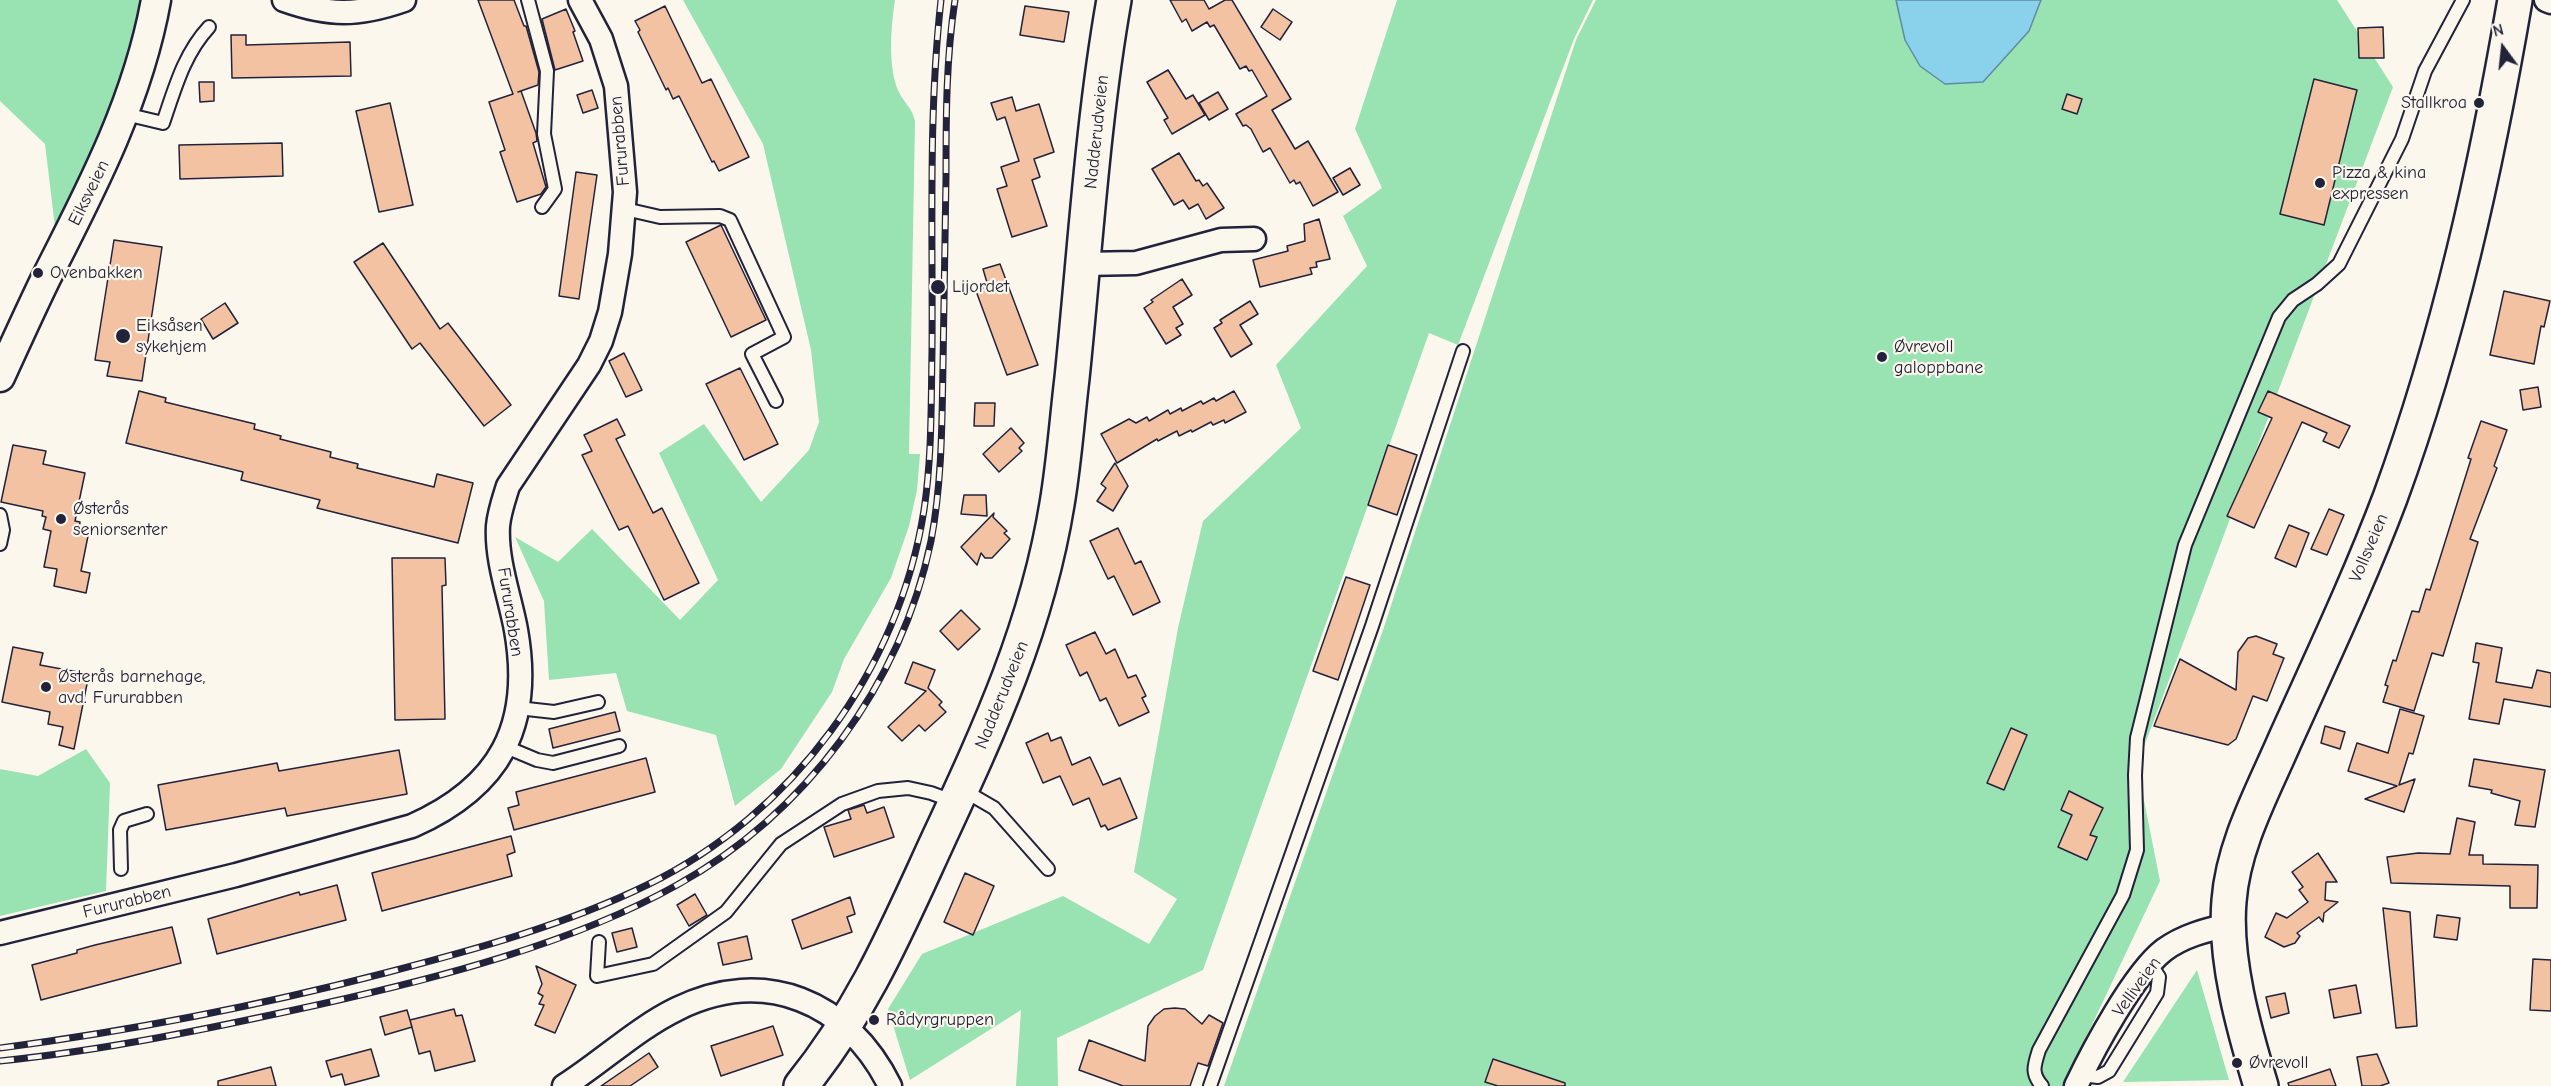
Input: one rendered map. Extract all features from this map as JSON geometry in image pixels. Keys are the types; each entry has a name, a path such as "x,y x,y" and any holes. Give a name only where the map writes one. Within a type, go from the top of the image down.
{"main road":[{"name":"Nadderudveien","path":"801,1086 845,1028 885,957 959,796 1025,638 1049,548 1062,468 1114,0"},
{"name":"Vollsveien","path":"2261,1086 2238,991 2229,925 2229,900 2240,848 2366,557 2415,425 2483,177 2515,0"}],"street":[{"name":"Eiksveien","path":"0,377 103,165 144,57 156,0"},
{"path":"284,0 311,9 346,13 367,11 404,0"},
{"name":"Fururabben","path":"0,933 225,878 412,826 439,814 468,792 491,771 506,747 518,708 517,632 503,570 498,527 501,507 508,486 589,365 601,341 610,312 625,209 620,117 611,66 601,39 580,0"},
{"path":"2546,0 2551,2"},
{"path":"1083,264 1136,263 1221,240 1254,239"},
{"name":"Velliveien","path":"2079,1081 2101,1038 2150,963 2181,940 2202,931 2229,925"},
{"path":"564,1086 654,1022 677,1009 719,994 761,989 783,993 816,1005 845,1028 878,1065 890,1086"}],"lane":[{"path":"528,0 547,71 544,134 555,189 542,207"},
{"path":"2042,1086 2035,1077 2033,1068 2039,1050 2123,895 2137,850 2134,775 2137,738 2185,545 2278,317 2293,300 2317,284 2339,264 2402,139 2425,71 2463,0"},
{"path":"124,114 163,123 184,64 195,42 209,27"},
{"path":"625,209 660,217 720,216 730,220 784,337 752,354 776,401"},
{"path":"1210,1086 1372,626 1463,351"},
{"path":"0,515 3,530 0,544"},
{"path":"518,708 554,712 598,702"},
{"path":"506,747 537,760 553,763 619,746"},
{"path":"599,942 597,976 653,964 726,912 781,844 842,804 878,791 908,788 959,796 994,808 1047,869"},
{"path":"121,869 120,830 124,821 147,814"}],"green space":[{"path":"0,0 142,0 112,106 55,227 45,144 0,101"},
{"path":"683,0 895,0 892,67 897,88 915,121 909,454 920,454 917,490 909,526 891,578 844,659 832,692 781,769 735,806 716,735 627,711 616,673 549,680 544,601 515,537 558,562 592,529 680,620 718,580 659,453 704,424 761,502 809,450 819,422 811,350 763,144"},
{"path":"1397,0 1593,0 1574,39 1458,345 1429,333 1203,970 1057,1038 1058,1086 1016,1086 1021,1010 910,1080 888,1009 922,954 1063,896 1149,944 1177,899 1134,872 1178,628 1203,521 1301,428 1276,365 1367,266 1343,216 1382,188 1355,129"},
{"name":"Øvrevoll galoppbane","path":"1596,0 2337,0 2393,87 2137,765 2160,881 2063,1086 1224,1086 1384,627 1576,40"},
{"path":"86,749 110,783 106,891 0,916 0,769 38,776"},
{"path":"2197,970 2229,1080 2123,1082"}],"water":[{"path":"1896,0 2041,0 2029,31 1983,82 1945,84 1920,66 1905,40"}],"building":[{"path":"478,0 514,0 524,26 526,26 539,72 538,85 518,92 521,91 536,133 537,141 533,143 546,187 541,194 517,202 500,152 505,150 489,102 513,94"},
{"path":"1170,0 1204,0 1209,9 1225,0 1232,0 1291,99 1272,110 1295,149 1308,141 1338,192 1313,206 1300,182 1296,184 1294,180 1290,183 1270,148 1263,152 1251,129 1246,125 1243,126 1236,114 1267,96 1252,70 1249,71 1246,66 1240,69 1214,25 1210,27 1207,22 1192,31 1186,19 1182,22"},
{"path":"665,6 702,83 711,79 749,157 719,171 714,161 712,162 679,96 673,99 668,88 666,90 638,32 640,30 635,21"},
{"path":"1025,6 1069,12 1064,42 1020,35"},
{"path":"566,9 583,61 555,70 542,19"},
{"path":"1273,9 1292,22 1280,40 1261,27"},
{"path":"2383,27 2384,58 2359,58 2358,28"},
{"path":"231,35 246,35 246,45 350,42 351,76 232,78"},
{"path":"1168,70 1186,99 1193,95 1205,115 1172,134 1164,120 1168,118 1147,82"},
{"path":"2314,79 2357,90 2324,225 2280,214"},
{"path":"199,82 214,82 214,101 200,102"},
{"path":"592,90 598,108 583,113 577,95"},
{"path":"1218,92 1228,109 1209,120 1199,103"},
{"path":"2067,94 2082,99 2077,114 2062,109"},
{"path":"1012,97 1016,111 1039,104 1054,152 1034,159 1040,177 1032,180 1047,226 1012,237 997,189 1007,186 1001,167 1019,161 1005,117 997,120 991,103"},
{"path":"390,103 413,205 379,212 356,111"},
{"path":"282,143 283,176 180,179 179,145"},
{"path":"1179,153 1196,181 1199,180 1203,186 1207,183 1224,208 1206,219 1198,204 1189,209 1183,200 1174,205 1152,169"},
{"path":"1350,168 1360,185 1343,195 1333,178"},
{"path":"576,172 597,175 579,299 559,296"},
{"path":"1319,219 1330,259 1316,262 1317,267 1310,268 1312,274 1260,287 1253,260 1288,251 1287,246 1305,241 1304,224"},
{"path":"721,225 766,320 731,337 686,242"},
{"path":"114,240 162,247 142,381 107,376 110,362 95,360"},
{"path":"383,243 440,329 448,323 511,405 484,426 420,343 412,349 354,262"},
{"path":"1000,264 1038,365 1007,375 976,291 988,286 983,269"},
{"path":"1182,279 1192,295 1173,307 1183,324 1176,328 1181,335 1166,344 1144,308 1153,302 1151,300"},
{"path":"2504,291 2550,301 2544,327 2541,326 2534,364 2490,355"},
{"path":"1250,301 1258,314 1240,325 1252,344 1231,357 1214,328 1222,323 1220,320"},
{"path":"225,303 238,323 213,339 201,319"},
{"path":"624,353 642,390 626,397 609,361"},
{"path":"740,368 778,444 744,460 706,384"},
{"path":"2538,387 2541,407 2523,410 2520,390"},
{"path":"139,391 166,398 165,402 255,424 254,429 281,436 280,439 331,452 330,457 358,464 357,468 434,487 437,474 473,483 458,543 317,508 320,500 241,480 243,472 126,443"},
{"path":"1234,391 1246,412 1225,423 1224,420 1213,425 1211,422 1179,436 1177,431 1158,441 1157,439 1117,463 1101,434 1129,419 1136,423 1147,417 1149,421 1168,410 1170,414 1181,408 1182,411 1201,401 1203,404 1214,398 1216,401"},
{"path":"2268,391 2350,426 2339,448 2323,441 2327,433 2302,422 2254,528 2227,516 2272,418 2258,412"},
{"path":"975,403 995,403 994,426 974,426"},
{"path":"617,419 625,435 616,439 653,513 662,508 699,583 664,600 628,526 619,530 582,455 592,451 584,435"},
{"path":"2481,421 2507,430 2494,466 2497,468 2470,539 2478,542 2443,656 2432,653 2414,711 2383,702 2388,686 2385,685 2393,660 2396,661 2412,611 2419,612 2426,589 2430,590"},
{"path":"1011,428 1024,443 1019,448 1022,451 999,472 983,454"},
{"name":"Østerås seniorsenter","path":"13,445 46,451 43,464 85,473 75,521 80,522 78,534 88,536 81,571 90,573 86,593 54,586 57,569 44,567 51,531 43,529 46,517 42,516 43,511 1,502"},
{"path":"1388,445 1417,455 1397,515 1368,505"},
{"path":"1115,463 1128,486 1113,511 1097,501 1106,488 1101,484"},
{"path":"964,495 986,495 987,516 961,514"},
{"path":"2329,509 2344,515 2327,555 2311,549"},
{"path":"994,513 993,517 1007,531 1004,533 1010,539 992,558 985,558 981,553 977,565 961,547"},
{"path":"2289,525 2309,533 2296,567 2275,558"},
{"path":"1118,528 1135,564 1141,561 1160,602 1133,615 1114,576 1108,579 1090,541"},
{"path":"392,558 445,558 446,585 442,586 445,719 395,720"},
{"path":"1346,577 1370,585 1338,680 1313,671"},
{"path":"961,610 980,629 958,650 940,631"},
{"path":"1095,632 1106,654 1115,649 1128,678 1136,675 1146,696 1142,698 1149,712 1119,726 1106,698 1100,701 1087,672 1080,676 1066,645"},
{"path":"2256,636 2277,644 2273,654 2284,658 2267,701 2253,696 2236,739 2228,745 2154,726 2180,659 2236,690 2238,652 2248,638"},
{"path":"2476,643 2502,648 2496,682 2532,688 2537,670 2551,673 2551,707 2504,699 2499,724 2469,719 2479,663 2473,662"},
{"path":"13,647 43,653 40,665 89,674 74,749 59,745 63,727 48,724 50,712 2,702"},
{"path":"913,662 935,670 928,688 942,702 939,705 946,712 925,731 919,725 902,741 888,727 926,691 905,683"},
{"path":"2400,709 2424,716 2413,754 2409,753 2399,785 2415,779 2404,812 2365,799 2397,786 2348,771 2357,743 2388,753"},
{"path":"615,712 620,731 553,748 549,729"},
{"path":"2325,726 2345,732 2340,749 2321,743"},
{"path":"2011,728 2027,735 2004,790 1987,783"},
{"path":"1048,733 1051,741 1061,737 1072,765 1090,757 1103,785 1120,778 1137,818 1108,830 1105,825 1101,827 1089,798 1073,805 1060,776 1043,783 1026,743"},
{"path":"399,750 407,794 287,816 285,808 166,830 158,785 277,763 279,771"},
{"path":"646,758 655,792 514,830 508,808 519,805 516,792"},
{"path":"2474,759 2545,770 2535,827 2515,825 2520,801 2491,793 2492,790 2469,786"},
{"path":"2069,791 2103,808 2090,835 2097,837 2087,860 2058,847 2072,815 2061,810"},
{"path":"864,805 867,813 884,807 894,837 834,857 824,827 851,819 848,810"},
{"path":"2457,818 2475,822 2469,855 2483,855 2483,864 2538,865 2537,908 2510,908 2510,886 2391,883 2387,857 2418,853 2450,854"},
{"path":"511,836 515,852 507,855 512,876 382,911 372,873"},
{"path":"2318,853 2337,882 2326,882 2325,900 2338,902 2324,913 2323,922 2319,917 2297,933 2300,936 2295,943 2284,947 2265,937 2276,913 2287,918 2308,902 2299,890 2303,887 2292,872"},
{"path":"965,873 994,886 973,935 944,922"},
{"path":"337,885 346,920 217,954 208,919 299,892 300,895"},
{"path":"695,894 707,915 689,926 677,905"},
{"path":"850,897 855,914 847,917 852,932 802,949 792,920"},
{"path":"2383,908 2410,912 2417,1026 2396,1028"},
{"path":"2437,915 2460,918 2457,940 2434,937"},
{"path":"172,927 181,963 41,1000 32,965 77,953 77,950 95,945"},
{"path":"632,928 637,947 617,952 612,933"},
{"path":"747,936 752,959 723,965 718,943"},
{"path":"2533,959 2551,960 2551,1011 2530,1010"},
{"path":"536,966 576,985 555,1033 535,1025 544,1005 539,1004 543,996 538,993 542,984"},
{"path":"2356,985 2361,1013 2334,1018 2329,990"},
{"path":"2285,993 2289,1013 2271,1018 2266,997"},
{"path":"454,1009 456,1016 462,1015 475,1061 435,1071 430,1051 419,1054 410,1020"},
{"path":"1164,1009 1185,1009 1202,1024 1209,1015 1223,1023 1208,1066 1198,1063 1190,1086 1123,1086 1079,1070 1089,1040 1145,1061 1148,1026"},
{"path":"407,1010 412,1027 385,1035 380,1017"},
{"path":"773,1026 783,1055 721,1076 711,1046"},
{"path":"371,1049 379,1076 345,1085 342,1074 331,1077 326,1061"},
{"path":"649,1053 658,1067 630,1086 601,1086"},
{"path":"2377,1054 2389,1083 2380,1086 2362,1086 2357,1057"},
{"path":"1493,1059 1565,1083 1565,1086 1498,1086 1485,1082"},
{"path":"271,1067 276,1086 218,1086 218,1081"},
{"path":"2330,1069 2336,1086 2289,1086 2288,1083"}],"railway":[{"path":"0,1048 145,1026 290,996 452,955 551,924 647,885 700,855 748,819 792,777 831,731 864,680 891,626 911,569 924,510 931,430 934,87 941,0"},
{"path":"0,1061 120,1045 278,1014 408,984 548,942 593,925 677,885 723,856 766,822 806,783 841,740 871,694 897,646 917,594 931,541 941,453 947,88 955,0"}],"place":[{"name":"Stallkroa","path":"2479,103"},
{"name":"Pizza & kina expressen","path":"2320,183"},
{"name":"Ovenbakken","path":"38,273"},
{"name":"Lijordet","path":"938,287"},
{"name":"Eiksåsen sykehjem","path":"123,336"},
{"name":"Øvrevoll galoppbane","path":"1882,357"},
{"name":"Østerås seniorsenter","path":"61,519"},
{"name":"Østerås barnehage, avd. Fururabben","path":"46,687"},
{"name":"Rådyrgruppen","path":"874,1020"},
{"name":"Øvrevoll","path":"2237,1063"}]}
